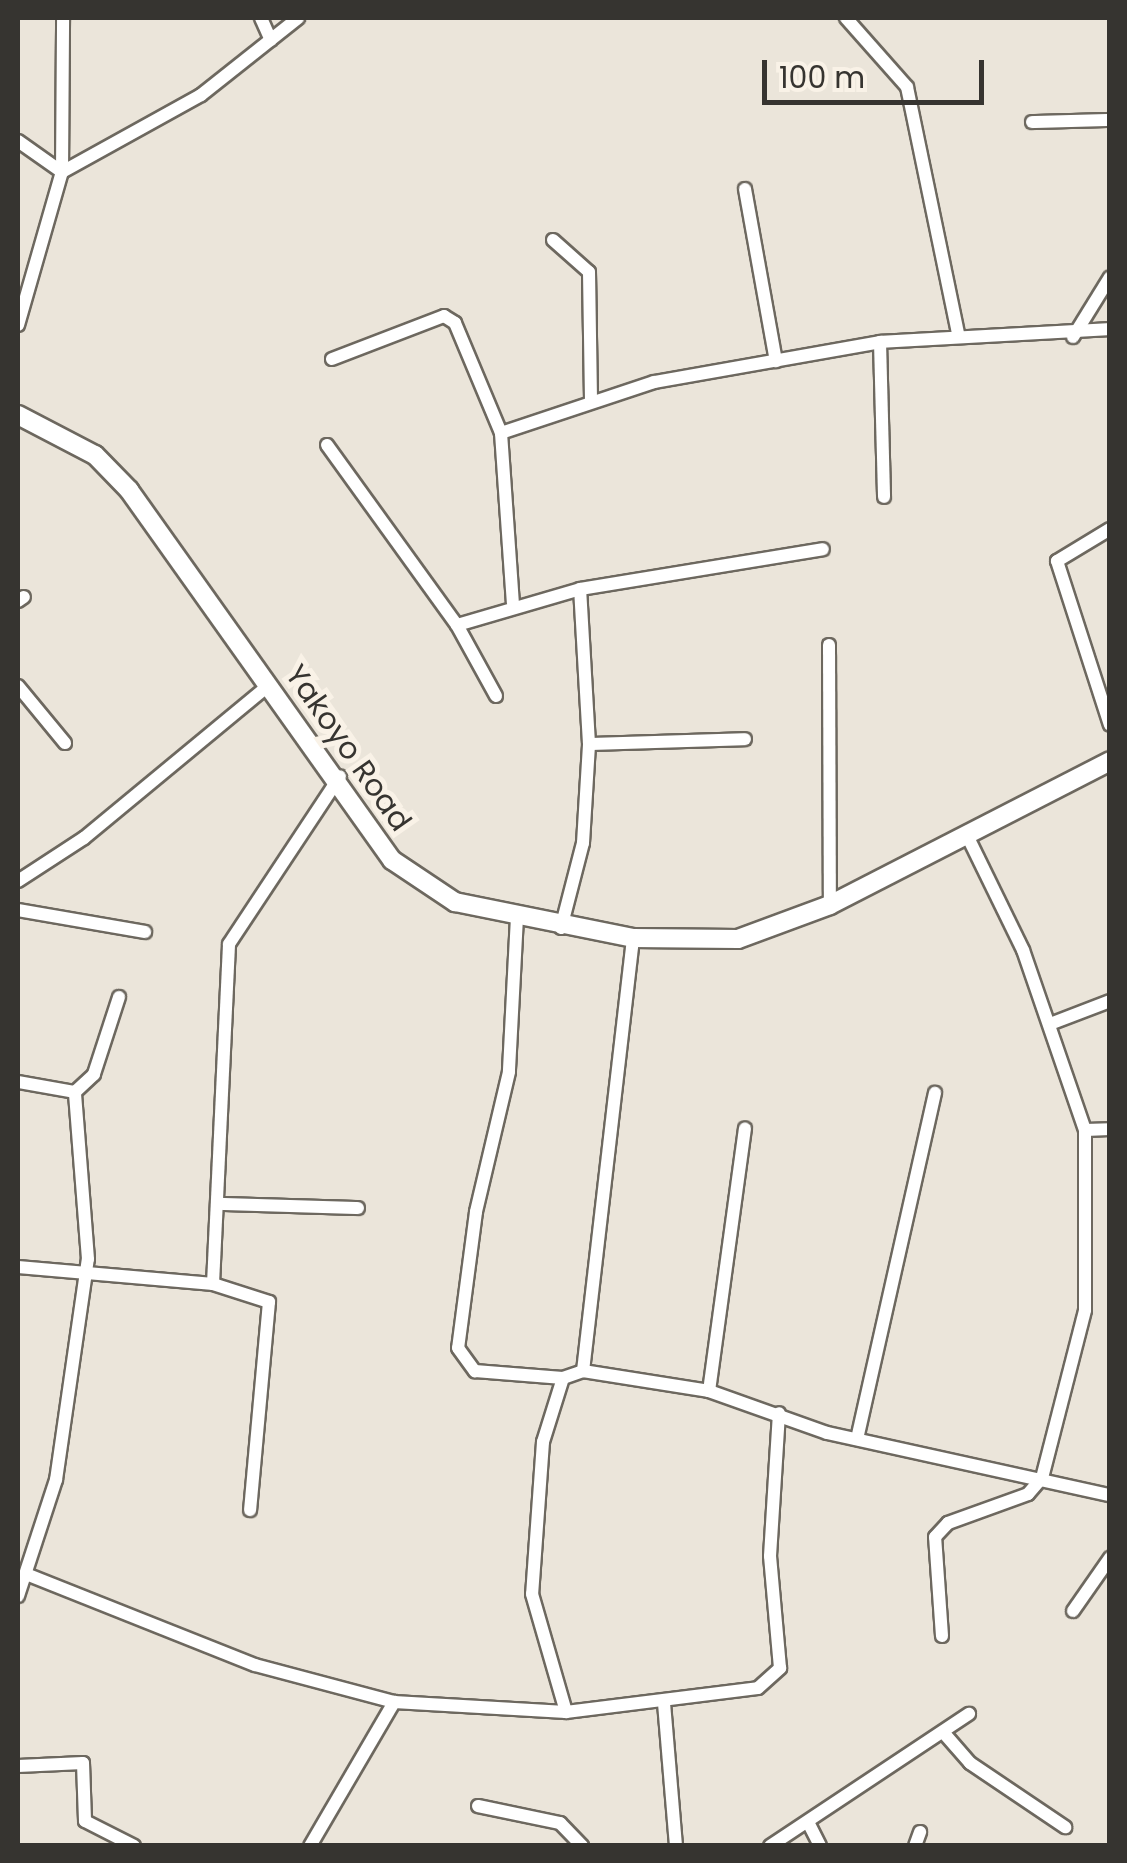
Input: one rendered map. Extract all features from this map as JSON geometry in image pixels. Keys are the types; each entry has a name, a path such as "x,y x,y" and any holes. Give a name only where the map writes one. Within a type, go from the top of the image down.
{"main road":[{"name":"Yakoyo Road","path":"18,415 95,455 129,490 340,776 392,860 455,902 560,928 633,938 738,939 830,906 1110,761"}],"street":[{"path":"18,325 62,172 63,18"},
{"path":"261,18 271,40"},
{"path":"62,172 169,115 298,18"},
{"path":"846,18 907,88 959,336"},
{"path":"1032,122 1110,120"},
{"path":"18,142 62,172"},
{"path":"745,190 776,361"},
{"path":"553,240 589,272 592,400"},
{"path":"1073,337 1110,277"},
{"path":"332,359 444,316 455,323 502,433 513,603"},
{"path":"502,433 592,400 880,342 959,336 1073,337 1110,329"},
{"path":"880,342 884,498"},
{"path":"327,444 458,624 496,696"},
{"path":"1110,529 1057,561 1110,725"},
{"path":"458,624 513,603 580,589 823,549"},
{"path":"560,928 583,844 589,744 580,589"},
{"path":"828,644 830,906"},
{"path":"18,882 84,838 270,684"},
{"path":"18,686 65,742"},
{"path":"589,744 745,739"},
{"path":"213,1284 222,1204 230,944 340,776"},
{"path":"942,1636 938,1530 1028,1494 1042,1478 1085,1310 1085,1130 1050,1024 966,834"},
{"path":"18,910 145,932"},
{"path":"517,918 509,1072 476,1212 459,1359 476,1371 563,1378 583,1371 709,1391 857,1439 1110,1495"},
{"path":"583,1371 633,938"},
{"path":"75,1092 94,1074 119,997"},
{"path":"1050,1024 1110,1001"},
{"path":"18,1082 75,1092"},
{"path":"18,1596 56,1480 88,1224 75,1092"},
{"path":"857,1439 935,1093"},
{"path":"709,1391 745,1128"},
{"path":"1085,1130 1110,1129"},
{"path":"222,1204 358,1208"},
{"path":"18,1266 82,1276 213,1284 261,1295 273,1313 250,1510"},
{"path":"563,1378 543,1442 532,1594 566,1712"},
{"path":"26,1574 255,1665 394,1702 566,1712 664,1703 777,1678 770,1556 779,1413"},
{"path":"1074,1612 1110,1558"},
{"path":"310,1846 394,1702"},
{"path":"664,1703 676,1846"},
{"path":"770,1846 810,1826 969,1714"},
{"path":"944,1732 970,1763 1065,1827"},
{"path":"18,1766 83,1763 85,1821 134,1846"},
{"path":"478,1806 560,1822 582,1846"},
{"path":"810,1826 820,1846"}]}
